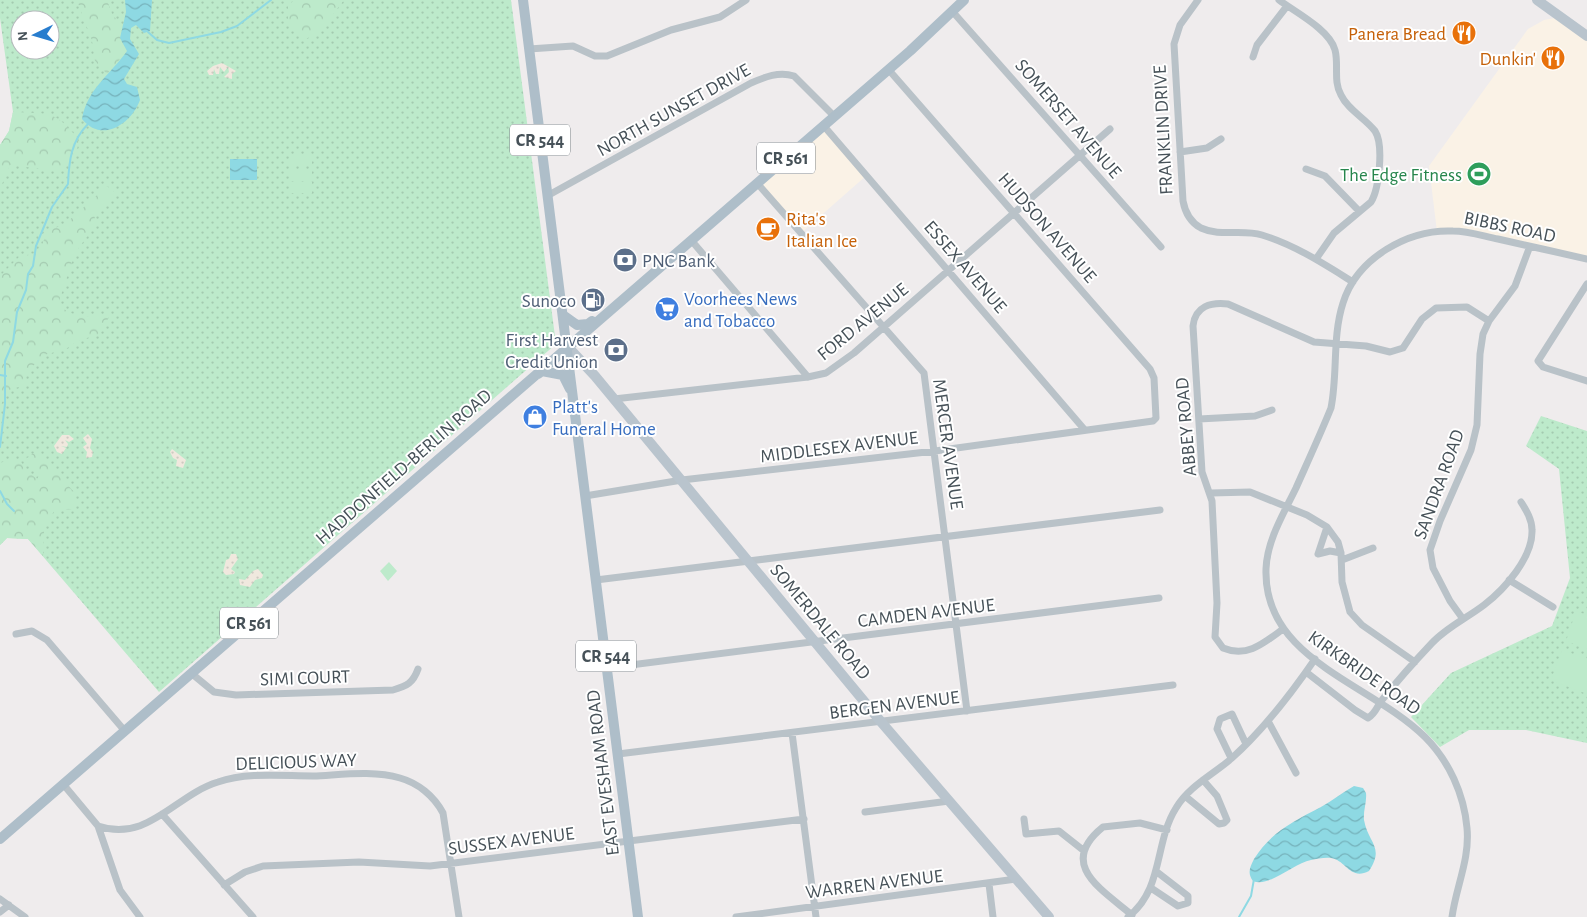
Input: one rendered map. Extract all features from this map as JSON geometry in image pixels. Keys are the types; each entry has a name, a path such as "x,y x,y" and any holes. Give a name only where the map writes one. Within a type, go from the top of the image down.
{"main road":[{"name":"EAST EVESHAM ROAD","path":"523,0 638,917"},
{"name":"HADDONFIELD-BERLIN ROAD","path":"0,839 834,116 964,0"},
{"path":"1537,0 1587,36"},
{"path":"563,315 571,324 577,326 596,322"},
{"name":"SOMERDALE ROAD","path":"567,346 682,480 882,722 1049,917"},
{"path":"534,375 542,371 562,375 573,395"}],"street":[{"path":"529,49 573,46 595,56 607,56 671,30 720,17 746,0"},
{"name":"FRANKLIN DRIVE","path":"1198,0 1180,26 1174,44 1182,201 1184,209 1193,222 1200,227 1214,232 1239,231 1261,235 1316,259 1353,282"},
{"path":"1279,0 1330,39 1335,50 1337,88 1342,97 1378,136 1378,190 1371,202 1334,233 1316,259"},
{"path":"1253,58 1257,45 1287,6"},
{"name":"SOMERSET AVENUE","path":"952,12 1160,247"},
{"name":"HUDSON AVENUE","path":"888,69 1150,369 1154,378 1156,418"},
{"name":"NORTH SUNSET DRIVE","path":"547,196 752,83 769,76 787,74 794,76 834,116"},
{"name":"ESSEX AVENUE","path":"823,125 1084,429"},
{"name":"FORD AVENUE","path":"614,399 808,377 826,373 835,368 883,327 1110,129"},
{"path":"1180,152 1207,148 1221,139"},
{"path":"1306,169 1326,176 1359,211"},
{"name":"MERCER AVENUE","path":"757,183 924,373 967,711"},
{"name":"BIBBS ROAD","path":"1353,282 1363,269 1385,250 1425,233 1461,231 1587,259"},
{"path":"691,240 808,377"},
{"name":"SANDRA ROAD","path":"1463,619 1450,601 1433,568 1430,550 1440,521 1471,450 1477,425 1480,343 1489,321 1516,286 1530,246"},
{"name":"KIRKBRIDE ROAD","path":"1353,282 1343,303 1337,343 1335,392 1331,408 1270,546 1266,570 1268,593 1274,614 1295,644 1418,730 1444,760 1459,791 1465,817 1467,840 1465,864 1452,917"},
{"path":"1587,284 1538,361 1543,367 1587,381"},
{"name":"ABBEY ROAD","path":"1283,629 1259,647 1244,652 1223,648 1215,637 1217,603 1211,493 1202,472 1193,326 1196,316 1206,306 1213,303 1228,304 1314,342 1337,343"},
{"path":"1337,343 1366,346 1384,352 1396,351 1403,348 1428,312 1446,306 1467,307 1489,321"},
{"path":"1199,419 1255,416 1272,410"},
{"name":"MIDDLESEX AVENUE","path":"585,496 682,480 934,450 1153,421 1156,418"},
{"path":"1211,493 1250,492 1327,527 1338,542 1342,557 1342,582 1350,612 1362,624 1415,662"},
{"path":"1306,672 1354,710 1368,718 1374,714 1380,702 1445,631 1484,605 1509,580 1527,552 1532,538 1531,520 1521,502"},
{"path":"596,580 1160,510"},
{"path":"1327,527 1318,554 1330,551 1342,557 1373,548"},
{"path":"1509,580 1553,608"},
{"name":"CAMDEN AVENUE","path":"607,668 1160,598"},
{"path":"16,634 32,631 48,640 124,730"},
{"path":"1167,830 1140,823 1103,827 1083,850 1084,869 1089,877 1130,916 1151,888 1172,814 1185,796 1231,758 1268,722 1315,659"},
{"name":"SIMI COURT","path":"191,673 214,692 236,695 393,690 410,684 414,680 418,669"},
{"name":"BERGEN AVENUE","path":"618,754 1173,685"},
{"path":"1231,758 1217,729 1221,718 1232,714 1246,744"},
{"path":"1268,722 1296,773"},
{"path":"792,733 816,917"},
{"name":"DELICIOUS WAY","path":"98,826 111,830 123,830 149,823 199,789 226,779 388,775 416,785 438,804 445,822 459,917"},
{"path":"1185,796 1219,824 1224,823 1227,820 1217,796 1204,780"},
{"path":"63,784 98,826 120,890 140,917"},
{"path":"865,812 949,801"},
{"path":"162,814 253,917"},
{"name":"SUSSEX AVENUE","path":"224,885 252,868 275,865 359,862 430,866 804,819"},
{"path":"1024,819 1026,834 1059,831 1083,850"},
{"path":"1151,888 1178,906 1188,903 1188,896 1184,891 1157,872"},
{"name":"WARREN AVENUE","path":"736,917 1016,879"},
{"path":"989,884 993,917"},
{"path":"0,899 25,917"},
{"path":"0,912 9,904"}],"shaded area":[{"path":"1560,17 1587,36 1587,259 1461,231 1437,232 1429,166 1528,29 1544,20"},
{"path":"823,125 867,175 800,234 757,183"}],"green space":[{"path":"0,0 511,0 556,344 159,692 28,539 7,538 0,545 0,145 9,131 13,112 0,18"},
{"path":"77,0 107,0 112,14 122,26 121,40 127,51 107,74 95,61 92,41"},
{"path":"294,0 344,0 320,31 306,39 288,23 288,6"},
{"path":"13,112 44,114 57,118 79,140 76,154 58,171 10,165 0,189 0,145 9,131"},
{"path":"290,155 312,155 312,166 290,166"},
{"path":"289,169 312,169 312,179 289,179"},
{"path":"289,182 312,182 312,193 289,193"},
{"path":"107,186 115,193 95,214 94,227 75,253 58,304 76,315 110,315 100,334 77,341 66,349 44,355 27,372 25,385 9,390 0,406 0,276 19,257 39,252 48,230 64,225"},
{"path":"1541,416 1587,431 1587,743 1526,730 1469,730 1440,747 1411,717 1451,673 1552,626 1570,578 1559,469 1526,446"},
{"path":"37,451 74,492 76,509 54,511 44,530 43,556 28,539 7,538 0,545 0,463 8,460 21,462 28,472 37,479 39,476 26,458"},
{"path":"389,562 397,571 388,581 380,571"},
{"path":"1576,611 1587,615 1587,649 1566,641"},
{"path":"1562,650 1587,659 1587,694 1551,680"}],"sand":[{"path":"222,63 236,71 232,74 232,79 224,77 229,72 228,67 224,72 220,67 219,74 216,74 214,69 213,75 209,75 207,71 213,66"},
{"path":"88,434 92,439 90,448 93,452 92,457 86,458 87,452 83,447 87,444 83,438"},
{"path":"62,435 69,435 74,439 69,442 65,440 68,444 67,447 61,446 66,448 62,454 57,452 54,446"},
{"path":"172,449 186,460 183,468 176,466 177,460 173,458 170,452"},
{"path":"231,554 236,554 238,559 231,569 235,572 234,574 226,575 223,572 226,560 229,559"},
{"path":"258,569 263,575 262,578 255,580 250,587 240,585 239,579 245,580 253,571"}],"water":[{"path":"125,0 152,0 150,31 144,33 136,25 131,28 130,39 139,54 124,79 127,84 137,87 140,100 136,109 123,123 115,128 98,130 82,119 94,90 127,51 120,38 126,12"},
{"path":"230,159 257,159 257,180 230,180"},
{"path":"1354,786 1363,788 1366,793 1364,820 1376,850 1374,863 1369,871 1363,873 1353,872 1341,862 1331,858 1324,858 1304,862 1266,881 1253,881 1250,873 1251,865 1268,841 1292,822 1325,805"}],"waterway":[{"path":"148,32 157,40 169,43 221,32 237,26 271,0"},
{"path":"0,447 5,404 5,361 13,342 17,312 26,290 28,274 33,266 36,246 52,207 68,184 69,167 74,144 88,124"},
{"path":"0,375 6,376"},
{"path":"0,491 7,504 14,511"},
{"path":"1239,917 1251,896 1254,879"}],"place":[{"name":"Panera Bread","path":"1464,33"},
{"name":"Dunkin'","path":"1553,58"},
{"name":"The Edge Fitness","path":"1479,174"},
{"name":"Rita's Italian Ice","path":"768,229"},
{"name":"PNC Bank","path":"625,260"},
{"name":"Sunoco","path":"593,300"},
{"name":"Voorhees News and Tobacco","path":"667,309"},
{"name":"First Harvest Credit Union","path":"616,350"},
{"name":"Platt's Funeral Home","path":"535,417"}]}
